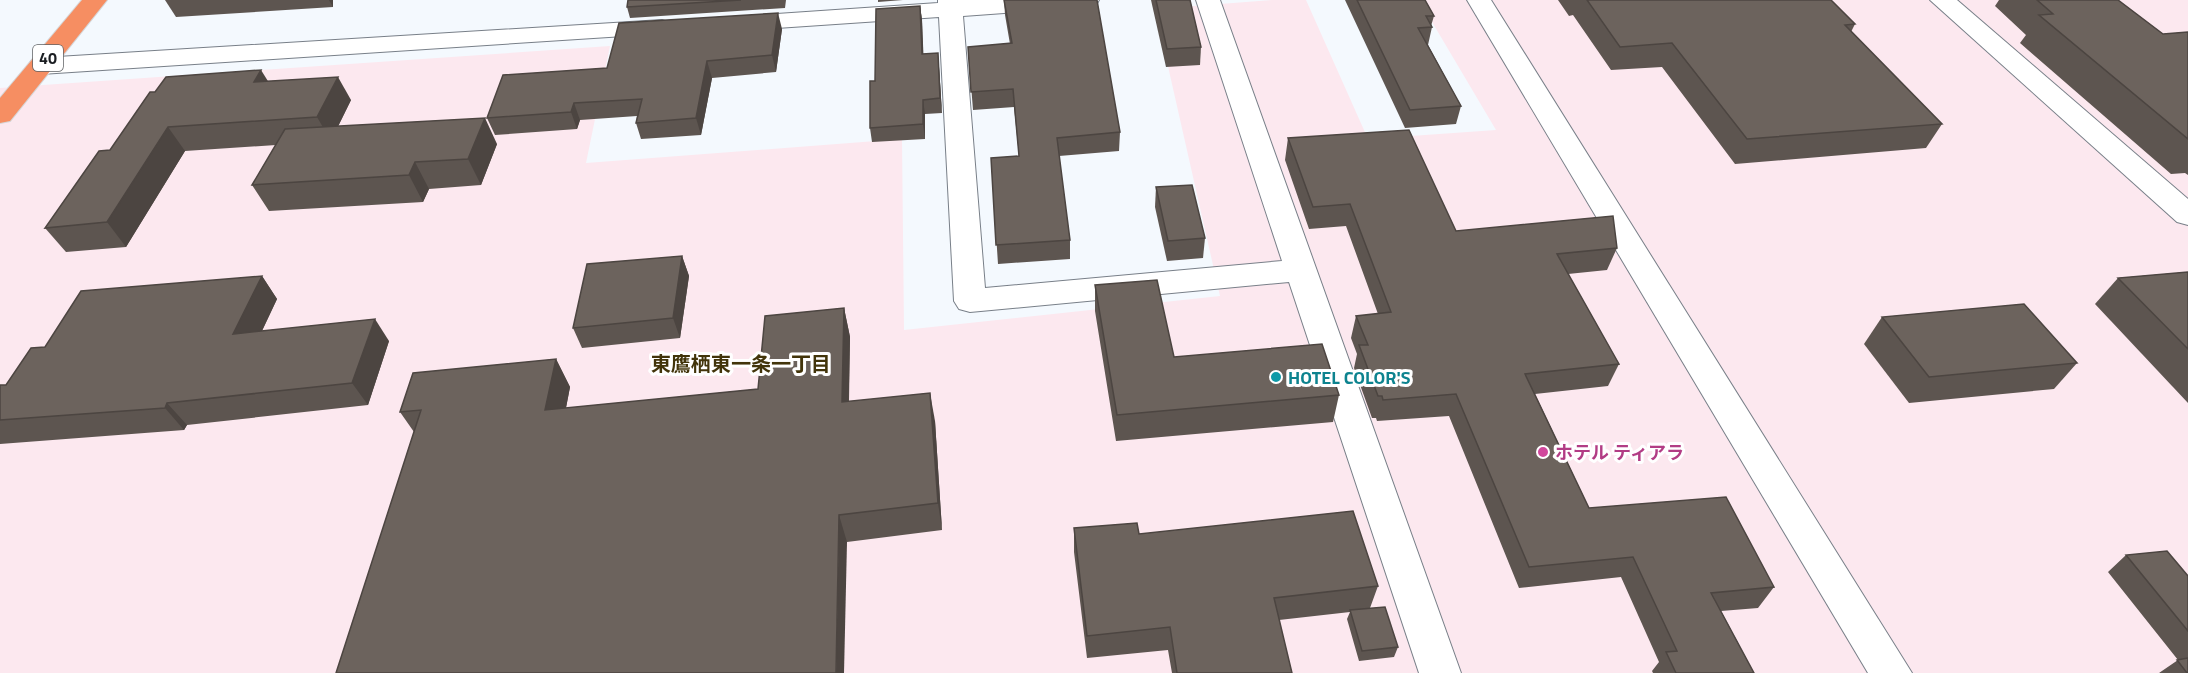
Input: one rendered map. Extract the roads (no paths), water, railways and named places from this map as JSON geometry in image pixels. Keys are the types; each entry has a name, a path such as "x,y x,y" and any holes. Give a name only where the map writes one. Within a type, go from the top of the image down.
{"highway":[{"name":"40","path":"0,115 95,0"}],"street":[{"path":"41,66 699,26 950,5 1087,0"},
{"path":"1208,0 1440,673"},
{"path":"1479,0 1892,673"},
{"path":"1942,0 2188,215"},
{"path":"950,5 970,301 1301,270"}],"place":[{"name":"HOTEL COLOR'S","path":"1276,377"},
{"name":"ホテル ティアラ","path":"1543,452"}],"district":[{"name":"東鷹栖東一条一丁目","path":"741,363"}]}
